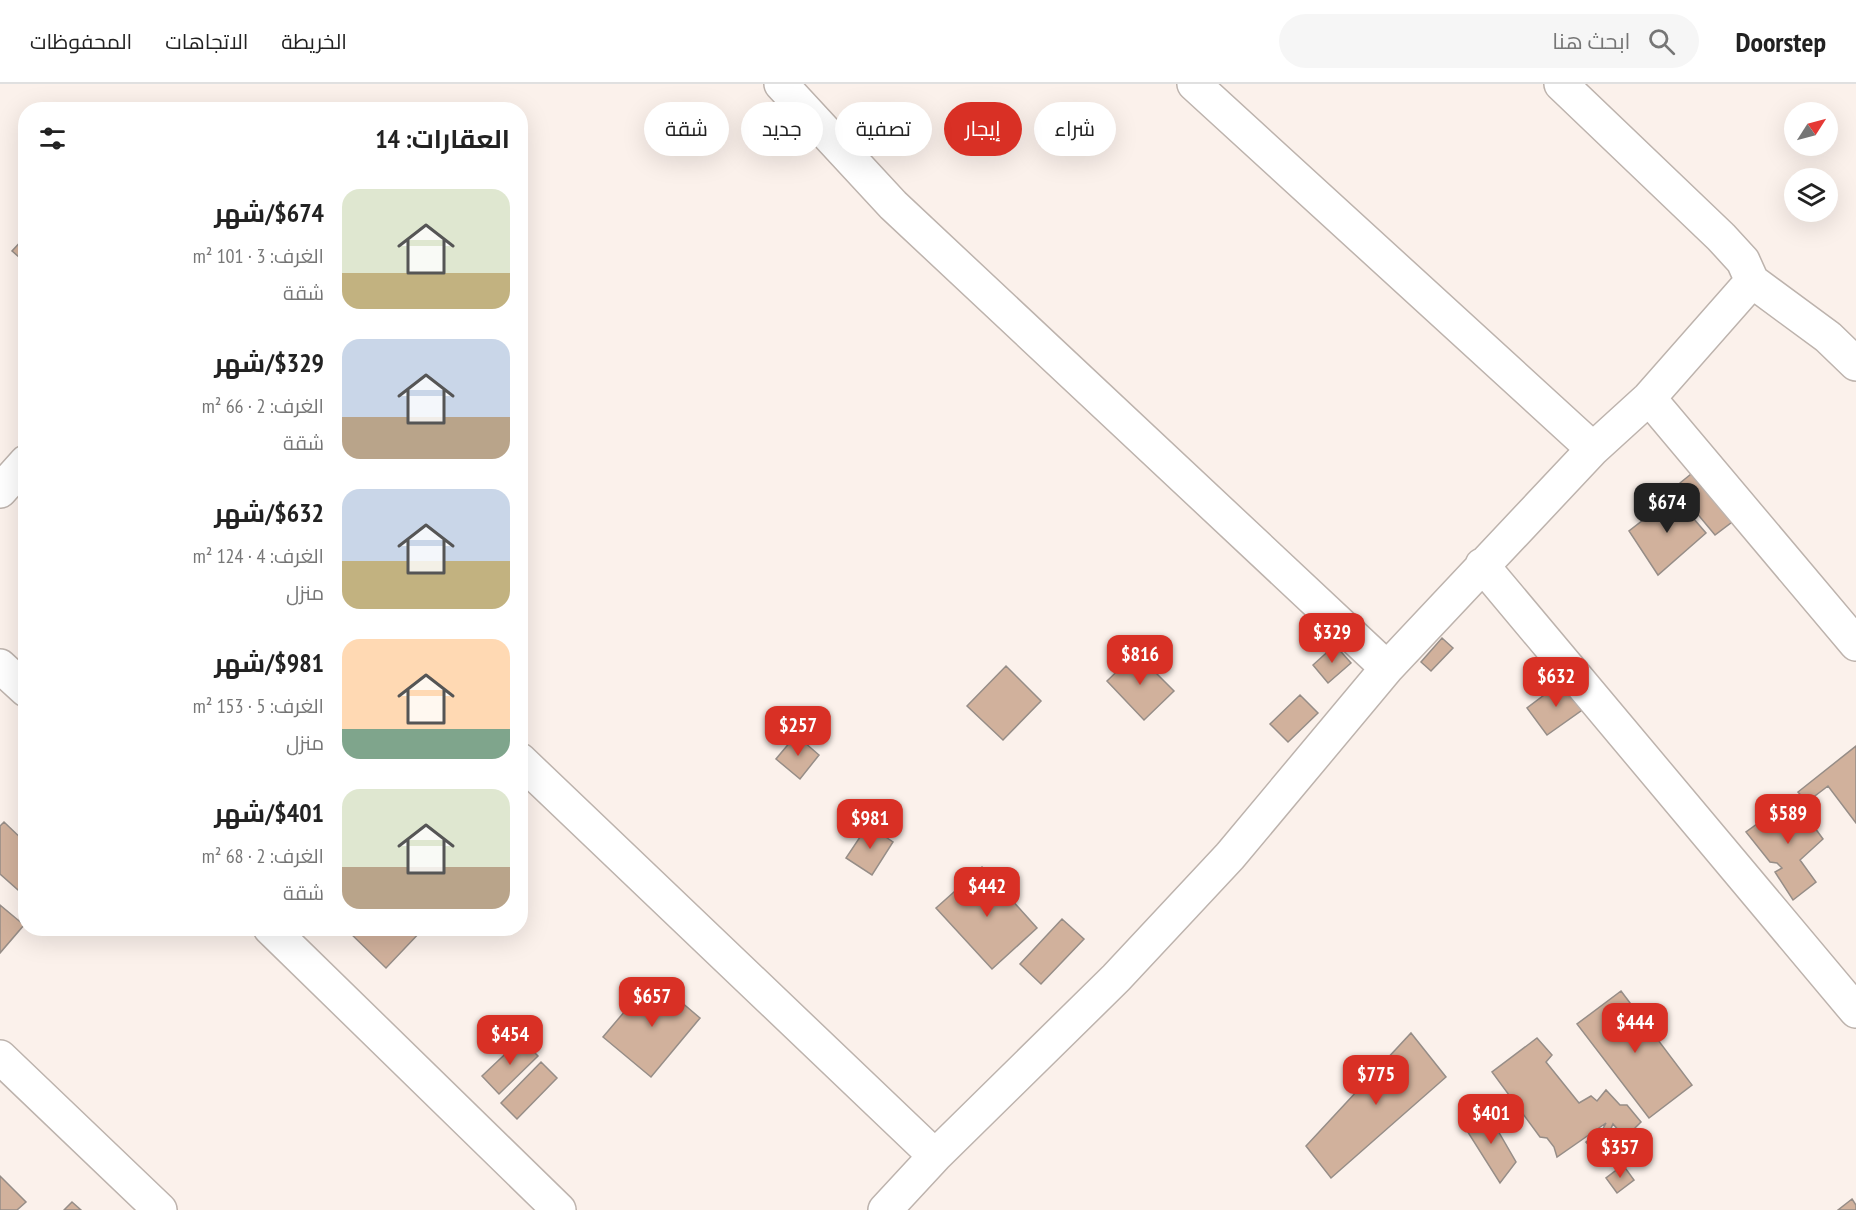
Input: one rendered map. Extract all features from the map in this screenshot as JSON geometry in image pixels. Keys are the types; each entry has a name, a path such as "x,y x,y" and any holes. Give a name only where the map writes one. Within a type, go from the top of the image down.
{"street":[{"path":"781,84 893,204 1387,668"},
{"path":"1194,84 1593,449"},
{"path":"1561,84 1721,237 1743,261 1752,281 1828,337 1856,364"},
{"path":"885,1210 935,1156 1116,978 1230,856 1387,668 1593,449 1649,398 1752,281"},
{"path":"1649,398 1856,644"},
{"path":"0,491 18,471"},
{"path":"1482,565 1856,1011"},
{"path":"0,666 18,683"},
{"path":"528,768 935,1156"},
{"path":"278,936 560,1210"},
{"path":"0,1057 160,1210"}],"building":[{"path":"18,245 18,256 12,251"},
{"path":"1696,470 1736,519 1715,535 1675,487"},
{"path":"1674,496 1706,533 1658,575 1629,531"},
{"path":"1442,638 1453,648 1431,671 1421,662"},
{"path":"1335,645 1351,663 1328,683 1313,665"},
{"path":"1136,653 1174,691 1144,720 1107,681"},
{"path":"1006,666 1041,701 1003,740 967,706"},
{"path":"1564,680 1585,708 1547,735 1527,708"},
{"path":"1300,695 1318,713 1288,742 1270,724"},
{"path":"796,735 819,755 800,779 776,759"},
{"path":"1856,746 1856,823 1828,786 1807,802 1798,792"},
{"path":"1793,798 1823,839 1800,860 1816,882 1793,900 1775,872 1782,868 1777,863 1770,862 1746,832"},
{"path":"4,822 18,835 18,890 0,874 0,826"},
{"path":"868,825 893,842 872,875 846,858"},
{"path":"982,867 1037,928 992,969 936,908"},
{"path":"0,905 18,920 18,932 0,953"},
{"path":"1062,919 1084,939 1041,984 1020,964"},
{"path":"353,936 416,936 386,968"},
{"path":"653,978 700,1018 651,1077 603,1037"},
{"path":"1621,991 1692,1085 1649,1118 1577,1024"},
{"path":"1411,1033 1446,1077 1331,1178 1306,1146"},
{"path":"1537,1038 1552,1055 1546,1062 1579,1103 1591,1096 1597,1101 1606,1090 1620,1105 1627,1105 1641,1122 1625,1138 1613,1124 1604,1144 1613,1155 1601,1160 1586,1142 1593,1136 1599,1136 1606,1123 1557,1157 1554,1147 1547,1138 1540,1137 1492,1072"},
{"path":"521,1039 538,1056 499,1094 482,1076"},
{"path":"541,1062 557,1078 517,1119 501,1103"},
{"path":"1486,1110 1516,1162 1500,1183 1464,1126"},
{"path":"1623,1165 1634,1180 1617,1193 1606,1178"},
{"path":"0,1176 26,1202 17,1210 0,1210"},
{"path":"1852,1199 1856,1210 1838,1210"},
{"path":"72,1202 81,1210 64,1210"}]}
